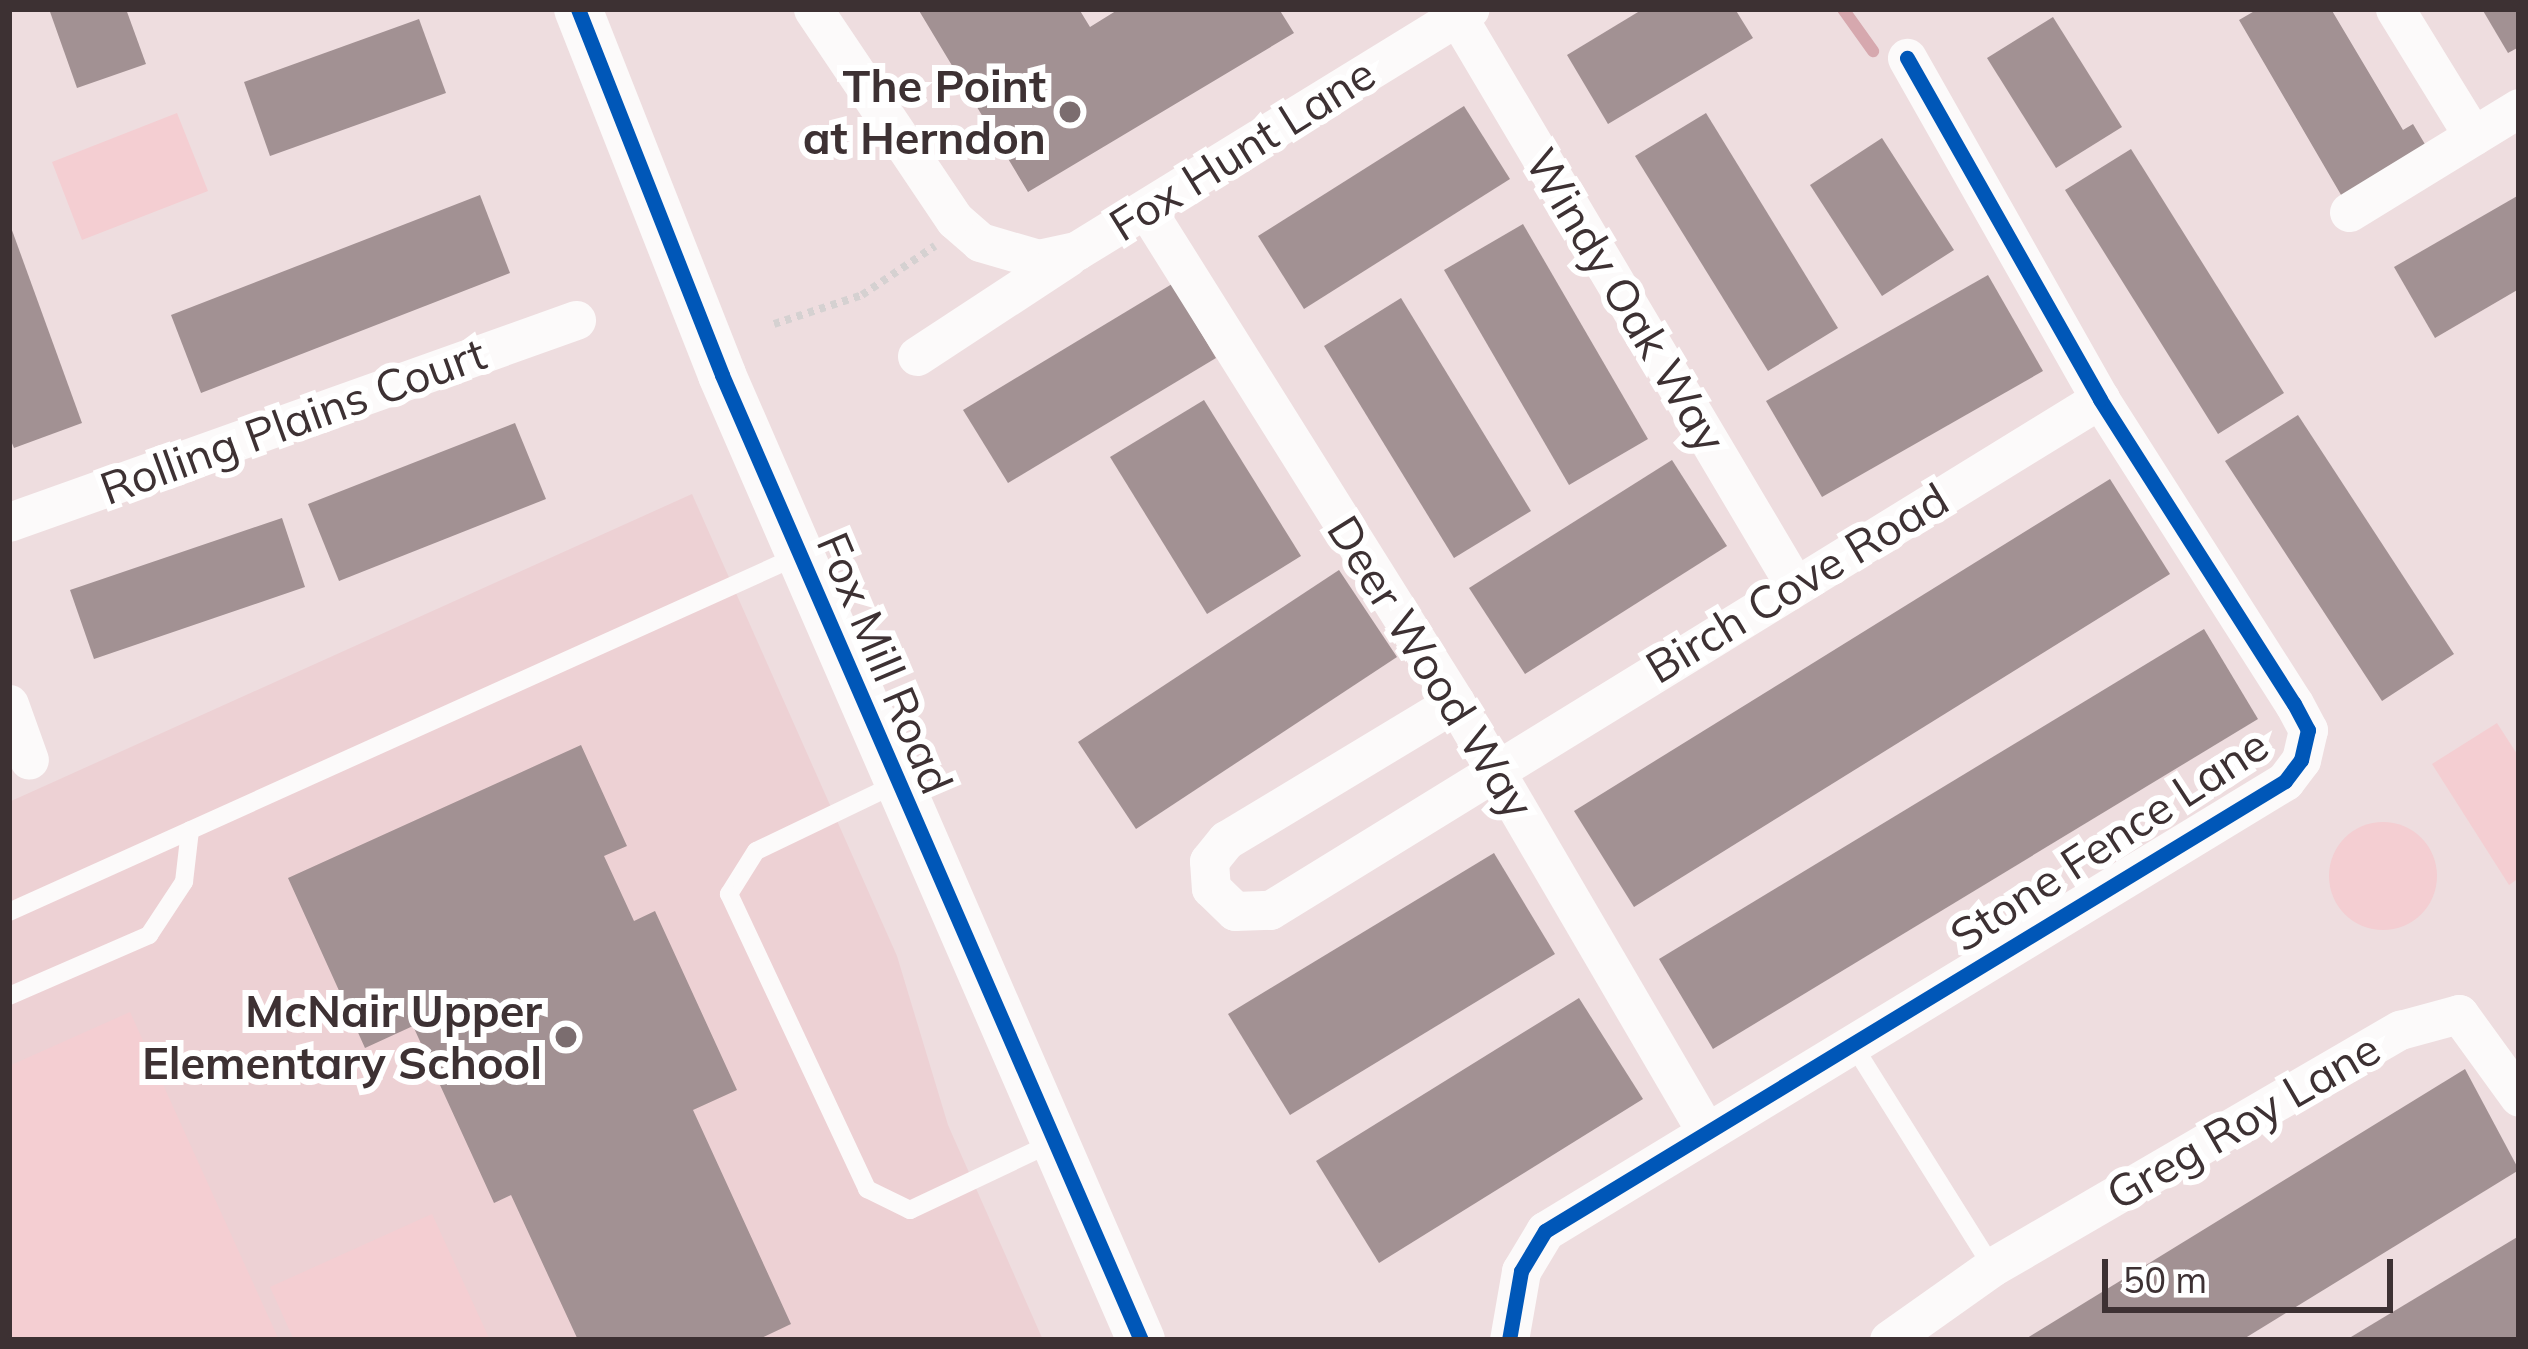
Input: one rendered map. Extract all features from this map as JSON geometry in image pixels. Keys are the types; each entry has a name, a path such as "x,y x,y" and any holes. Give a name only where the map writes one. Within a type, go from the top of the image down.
{"street":[{"name":"Fox Mill Road","path":"578,9 800,555 1052,1143 1142,1340"},
{"name":"Fox Hunt Lane","path":"813,9 955,220 1010,256 1076,251"},
{"path":"2396,9 2473,136"},
{"name":"Fox Hunt Lane","path":"916,356 1076,251 1463,12"},
{"name":"Windy Oak Way","path":"1463,12 1794,584"},
{"name":"Stone Fence Lane","path":"1509,1340 1521,1271 1545,1231 2285,781 2301,760 2308,730 2294,704 2100,399 1907,58"},
{"path":"2349,212 2519,108"},
{"name":"Deer Wood Way","path":"1146,209 1456,702 1706,1132"},
{"name":"Rolling Plains Court","path":"9,522 576,320"},
{"name":"Birch Cove Road","path":"1456,702 1226,840 1209,861 1211,888 1235,911 1270,910 2100,399"},
{"path":"9,704 29,760"},
{"name":"Greg Roy Lane","path":"1889,1340 1992,1267 2400,1030 2458,1014 2519,1097"}],"lane":[{"path":"9,912 800,555"},
{"path":"898,783 756,851 729,894 867,1189 910,1210 1052,1143"},
{"path":"9,996 149,935 184,882 190,830"},
{"path":"1853,1045 1992,1267"}],"path":[{"path":"774,324 862,295 936,245"}],"shaded area":[{"path":"177,113 208,191 82,240 52,162"},
{"path":"692,494 897,956 948,1125 1043,1340 9,1340 9,802"},
{"path":"2497,723 2519,757 2519,878 2509,885 2432,764"},
{"path":"2383,822 2404,826 2421,838 2433,855 2437,876 2433,897 2421,914 2404,926 2383,930 2362,926 2345,914 2333,897 2329,876 2333,855 2345,838 2362,826"},
{"path":"130,1012 279,1340 9,1340 9,1066"},
{"path":"432,1214 490,1340 294,1340 270,1287"}],"building":[{"path":"49,9 126,9 146,64 77,88"},
{"name":"The Point at Herndon","path":"918,9 1079,9 1090,27 1119,9 1279,9 1294,33 1028,192"},
{"path":"1643,9 1735,9 1753,38 1608,124 1567,55"},
{"path":"2258,9 2331,9 2403,130 2413,124 2429,151 2344,200 2239,20"},
{"path":"2482,9 2519,9 2519,47 2508,53"},
{"path":"2053,17 2122,127 2056,168 1987,58"},
{"path":"419,19 446,93 270,156 244,82"},
{"path":"1464,106 1510,179 1304,309 1258,236"},
{"path":"1706,113 1838,328 1768,371 1635,156"},
{"path":"1882,138 1954,250 1882,296 1810,185"},
{"path":"2131,149 2284,393 2218,434 2065,190"},
{"path":"480,195 510,273 201,393 171,315"},
{"path":"2519,195 2519,289 2435,338 2394,267"},
{"path":"9,222 82,423 14,448 9,436"},
{"path":"1523,224 1648,439 1569,485 1444,270"},
{"path":"1988,275 2043,371 1822,497 1766,401"},
{"path":"1172,284 1216,358 1008,483 963,410"},
{"path":"1401,298 1531,511 1454,558 1324,346"},
{"path":"1204,400 1301,556 1207,614 1110,457"},
{"path":"2298,415 2454,654 2382,701 2225,461"},
{"path":"515,423 546,499 339,581 308,504"},
{"path":"1672,460 1727,546 1525,674 1469,588"},
{"path":"2110,479 2170,574 1634,907 1574,811"},
{"path":"282,518 305,587 94,659 70,590"},
{"path":"1339,570 1397,657 1136,829 1078,742"},
{"path":"2204,629 2258,719 1713,1049 1659,959"},
{"name":"McNair Upper Elementary School","path":"581,745 627,846 604,856 634,921 655,911 737,1090 693,1110 791,1324 757,1340 578,1340 511,1195 494,1203 413,1026 365,1048 288,878"},
{"path":"1494,853 1555,954 1290,1115 1228,1014"},
{"path":"1579,998 1643,1099 1379,1263 1316,1161"},
{"path":"2465,1069 2519,1170 2242,1340 2024,1340"},
{"path":"2519,1236 2519,1340 2346,1340"}],"waterway":[{"path":"1843,9 1873,51"}],"cycle path":[{"path":"578,9 722,375 1141,1340"},
{"path":"1509,1340 1521,1271 1545,1231 2285,781 2301,760 2308,730 2294,704 2100,399 1907,58"}],"place":[{"name":"The Point at Herndon","path":"1070,112"},
{"name":"McNair Upper Elementary School","path":"566,1037"}]}
